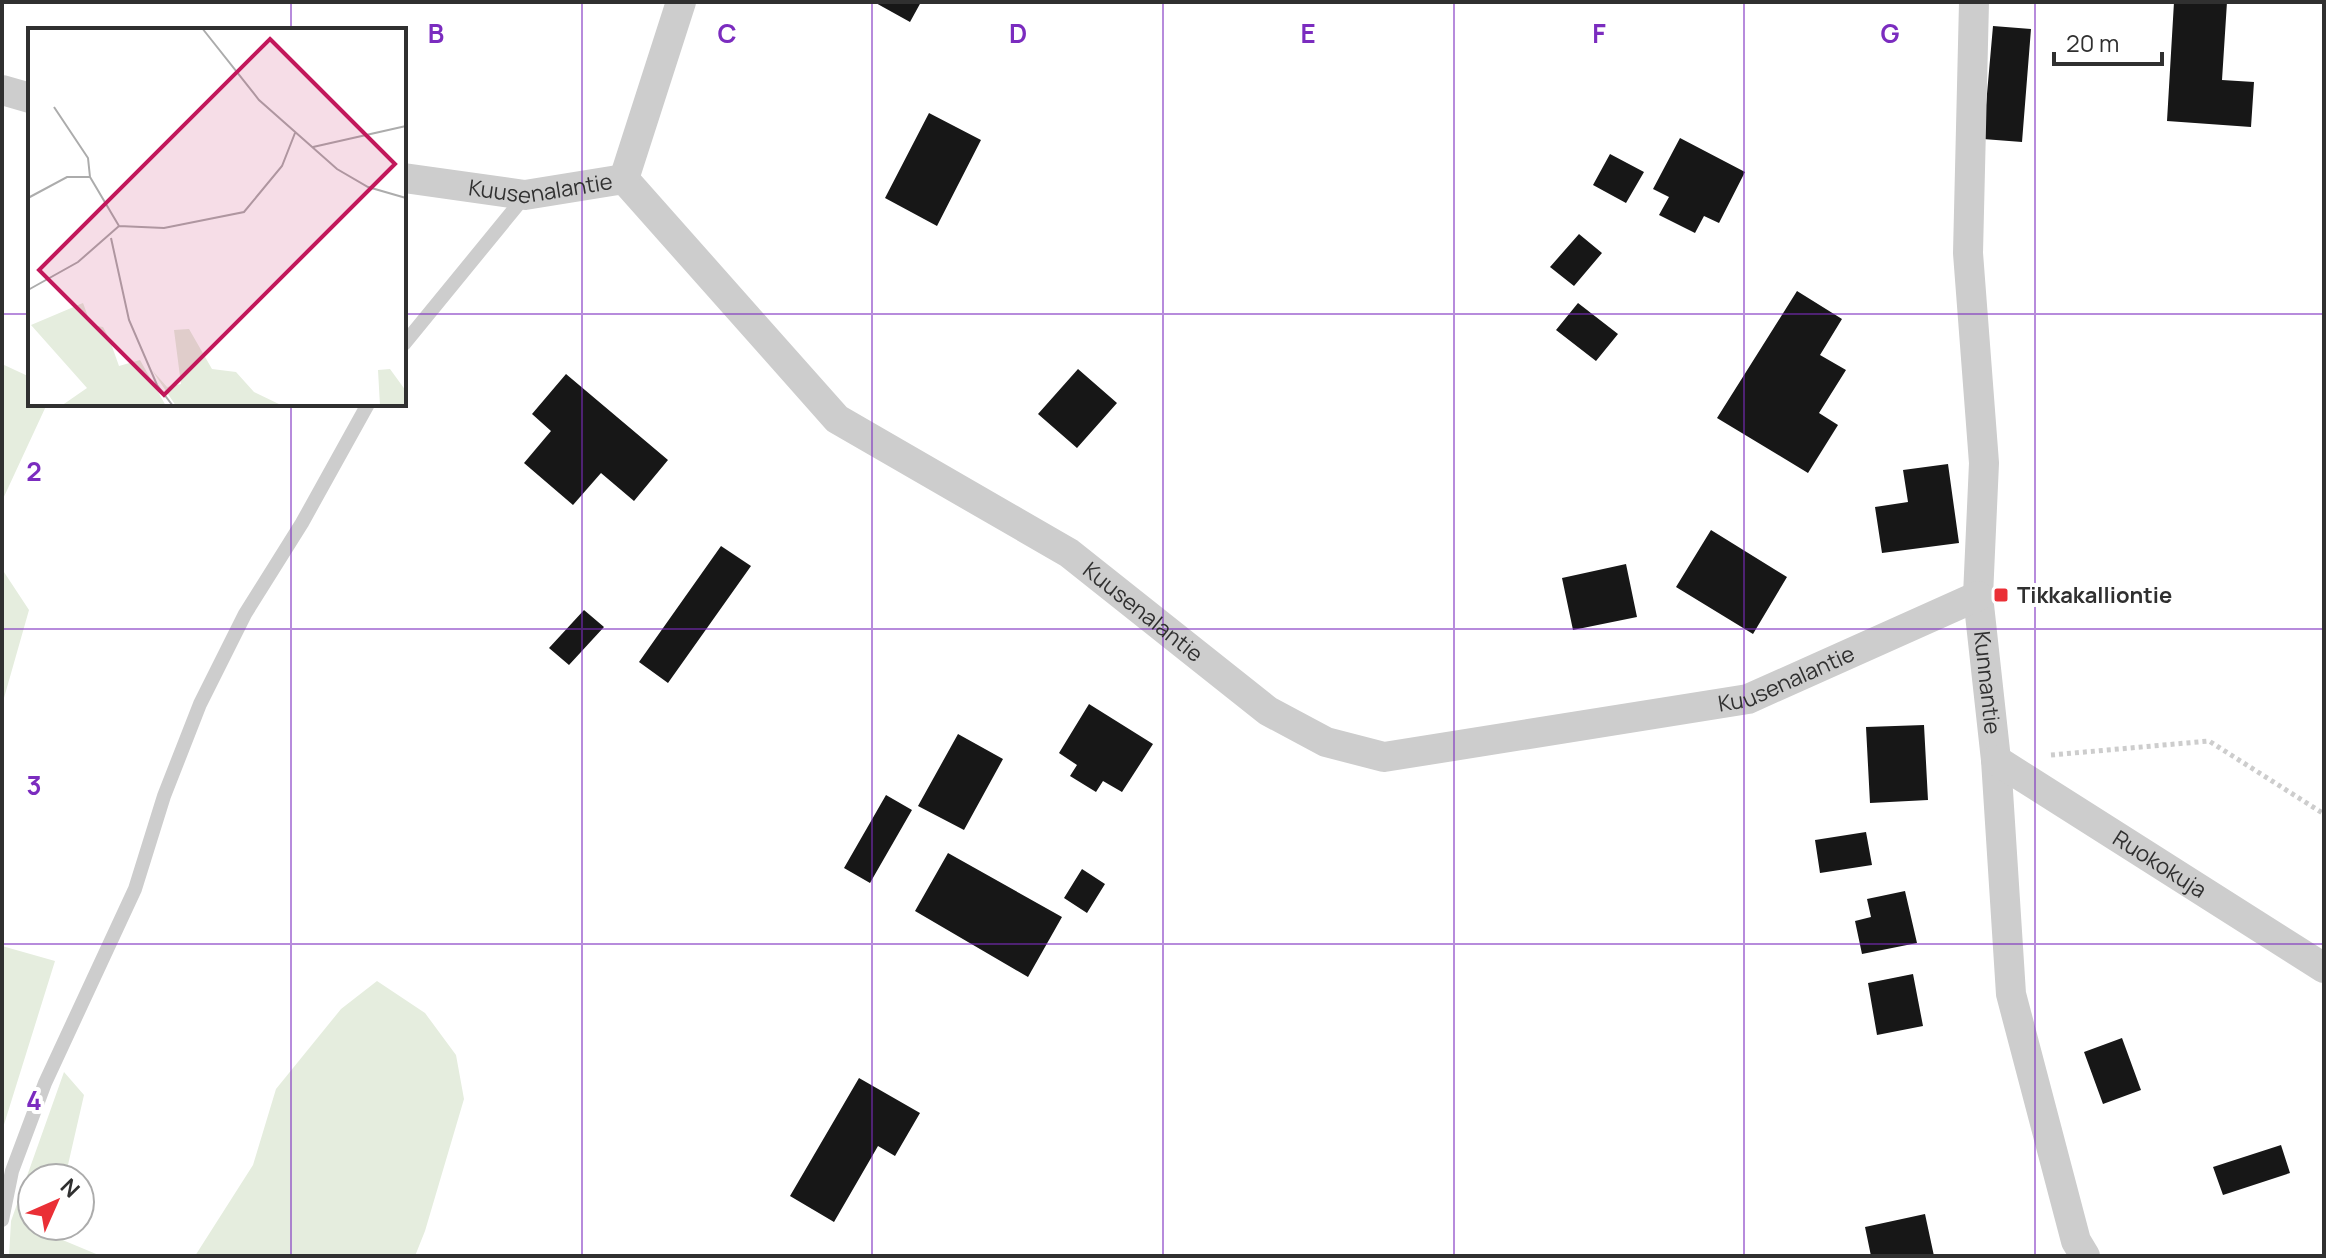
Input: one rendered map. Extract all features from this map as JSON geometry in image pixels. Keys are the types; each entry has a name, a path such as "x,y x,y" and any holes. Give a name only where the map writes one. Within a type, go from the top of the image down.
{"street":[{"path":"624,179 681,2"},
{"name":"Kunnantie","path":"1974,2 1968,253 1984,463 1978,596 1996,760 2011,994 2076,1241 2085,1256"},
{"path":"2,90 28,97"},
{"name":"Kuusenalantie","path":"406,178 525,195 624,179 837,419 1069,553 1268,711 1326,742 1384,757 1748,699 1978,596"},
{"name":"Ruokokuja","path":"1996,760 2324,968"}],"lane":[{"path":"406,342 525,195"},
{"path":"2,1220 12,1171 45,1083 135,889 164,796 200,704 245,614 302,523 367,406"}],"path":[{"path":"1996,760 2209,741 2324,814"}],"green space":[{"path":"2,364 28,376 28,406 46,406 2,501"},
{"path":"2,569 29,610 2,705"},
{"path":"2,946 55,961 2,1131"},
{"path":"377,981 425,1013 456,1055 464,1099 415,1256 195,1256 253,1165 276,1089 341,1009"},
{"path":"64,1072 84,1095 69,1162 32,1162"},
{"path":"16,1207 16,1242 67,1242 101,1256 9,1256 11,1221"}],"building":[{"path":"874,2 921,2 910,22"},
{"path":"2174,2 2227,2 2222,80 2254,82 2251,127 2167,121"},
{"path":"1993,26 2031,29 2022,142 1983,139"},
{"path":"929,113 981,140 937,226 885,198"},
{"path":"1680,138 1745,172 1719,223 1704,216 1695,233 1659,215 1669,197 1653,189"},
{"path":"1610,154 1644,172 1626,203 1593,185"},
{"path":"1579,234 1602,253 1574,286 1550,267"},
{"path":"1797,291 1842,319 1820,355 1846,370 1819,413 1838,425 1808,473 1717,418"},
{"path":"1578,303 1618,334 1596,361 1556,330"},
{"path":"1078,369 1117,403 1077,448 1038,414"},
{"path":"566,374 668,460 634,501 601,473 573,505 524,463 551,431 532,414"},
{"path":"1948,464 1959,543 1882,553 1875,507 1908,502 1903,470"},
{"path":"1711,530 1787,577 1753,634 1676,587"},
{"path":"721,546 751,566 668,683 639,662"},
{"path":"1626,564 1637,617 1573,630 1562,578"},
{"path":"584,610 604,627 569,665 549,648"},
{"path":"1089,704 1153,744 1122,792 1103,781 1096,792 1070,776 1077,765 1059,753"},
{"path":"1924,725 1928,800 1870,803 1866,727"},
{"path":"958,734 1003,759 964,830 918,806"},
{"path":"886,795 912,810 870,883 844,868"},
{"path":"1866,832 1872,865 1820,873 1815,840"},
{"path":"948,853 1062,917 1028,977 915,911"},
{"path":"1082,869 1105,884 1087,913 1064,898"},
{"path":"1905,891 1917,943 1862,954 1855,921 1871,917 1867,899"},
{"path":"1913,974 1923,1026 1877,1035 1868,983"},
{"path":"2122,1038 2141,1090 2103,1104 2084,1052"},
{"path":"859,1078 920,1113 895,1156 878,1146 834,1222 790,1196"},
{"path":"2281,1145 2290,1173 2223,1195 2213,1167"},
{"path":"1925,1214 1934,1256 1871,1256 1865,1227"}],"place":[{"name":"Tikkakalliontie","path":"2001,595"}]}
